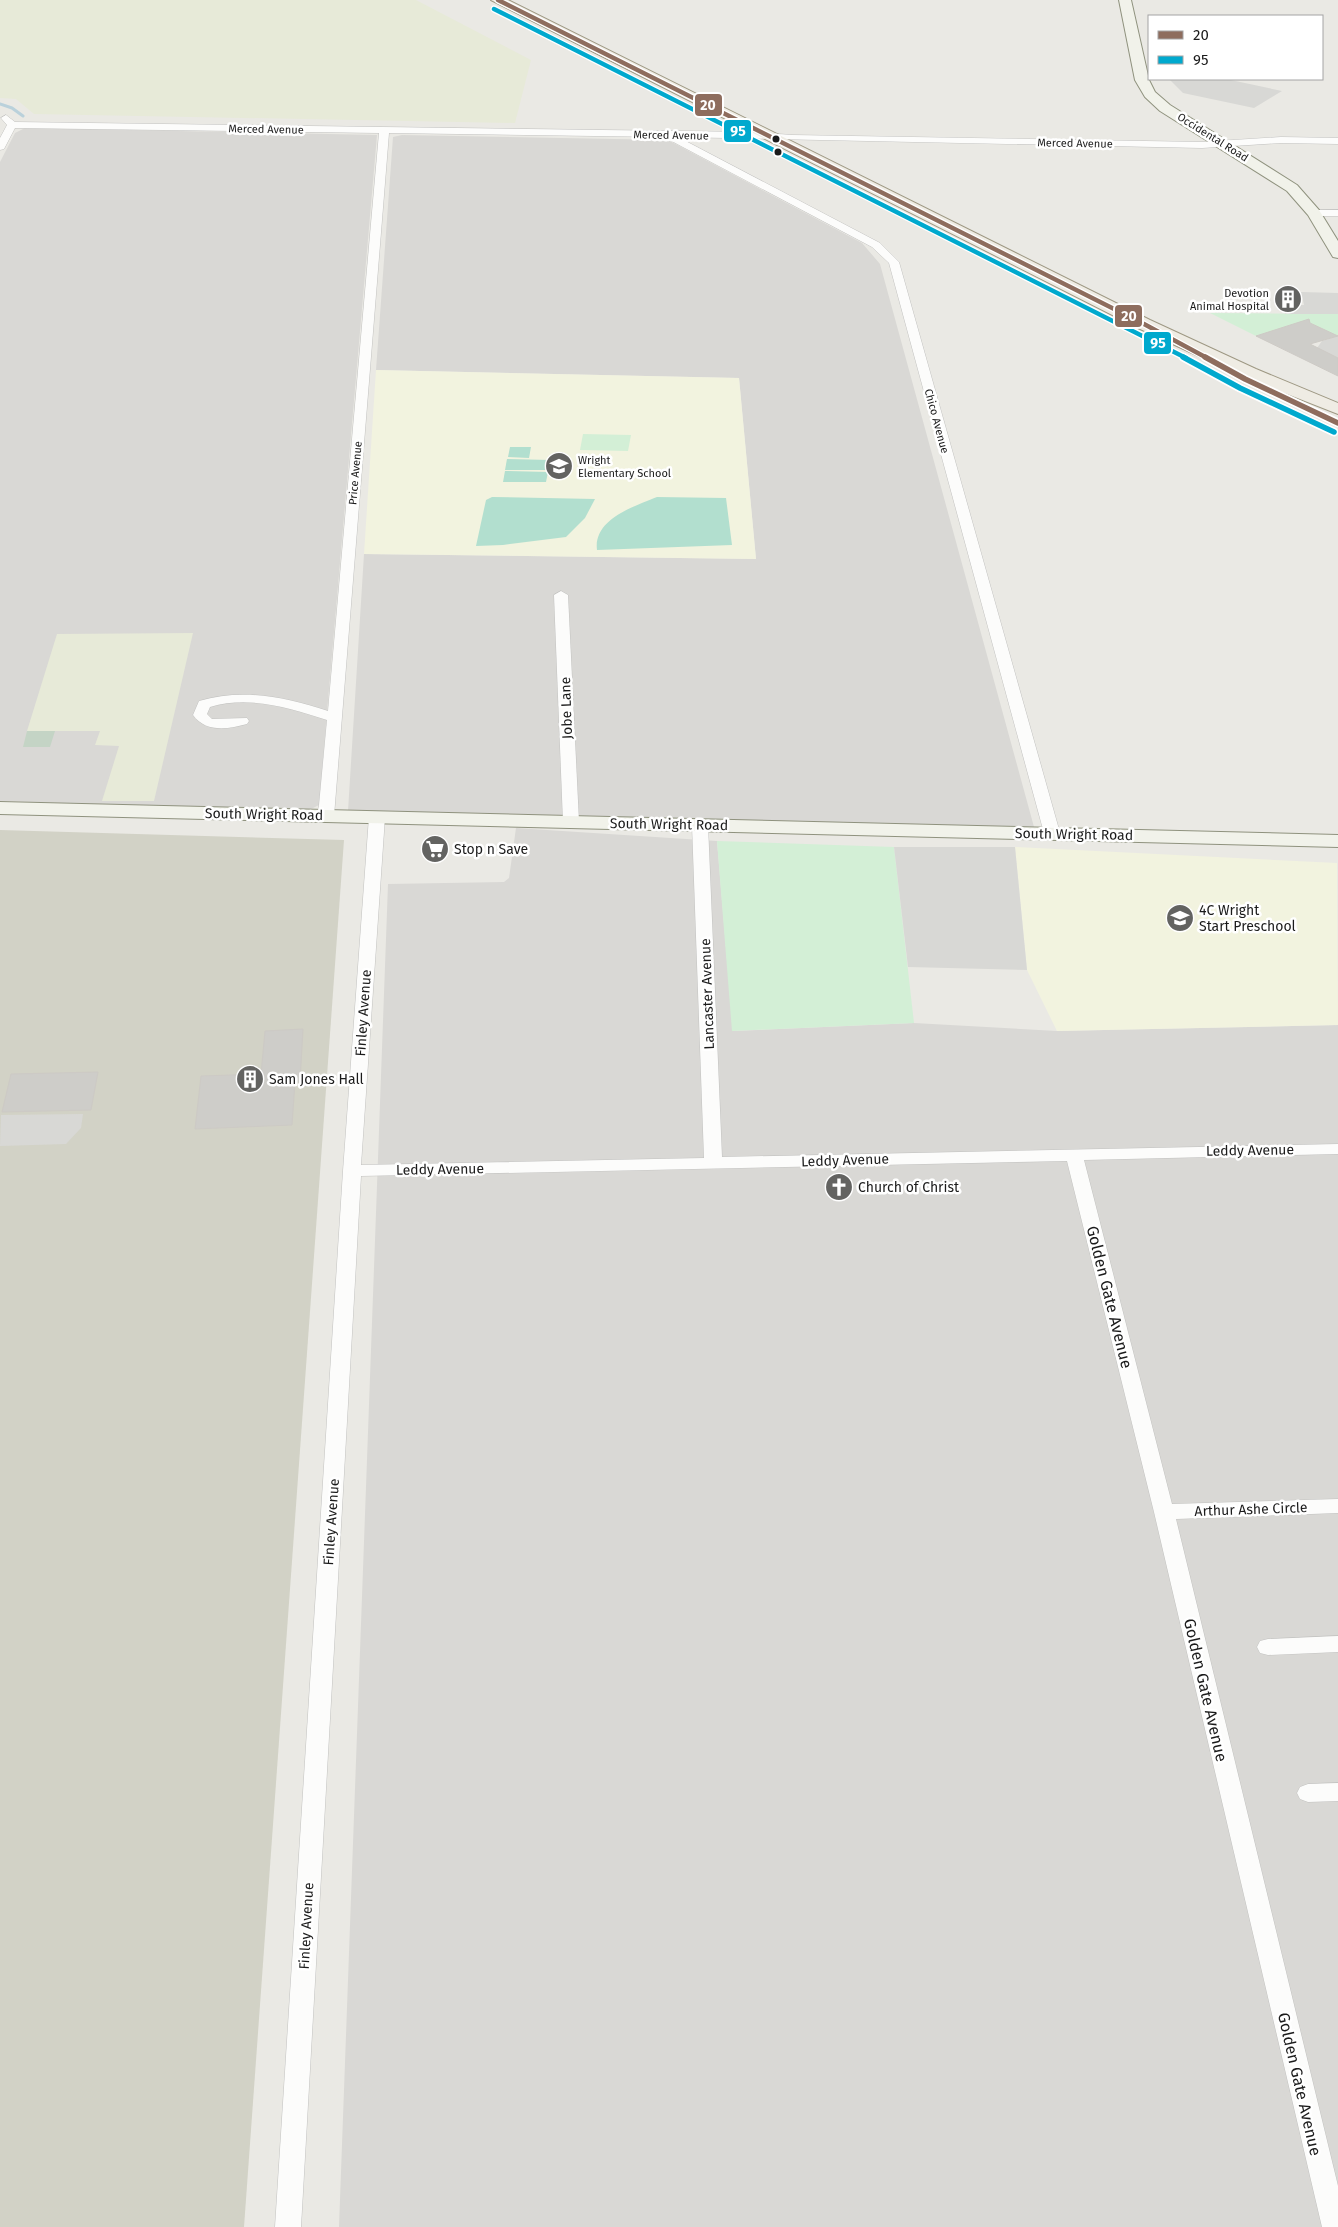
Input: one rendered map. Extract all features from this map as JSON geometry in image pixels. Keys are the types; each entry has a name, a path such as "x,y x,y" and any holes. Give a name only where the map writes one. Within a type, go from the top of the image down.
{"main road":[{"path":"498,0 1144,324 1245,379 1338,423"},
{"name":"Occidental Road","path":"1125,0 1140,75 1147,90 1165,108 1292,188 1314,213 1338,254"},
{"path":"1144,324 1250,373 1338,409"},
{"name":"South Wright Road","path":"0,808 1338,841"}],"street":[{"name":"Merced Avenue","path":"0,147 9,121 384,130 1223,144 1281,140 1338,141"},
{"name":"Price Avenue","path":"326,816 384,130"},
{"name":"Chico Avenue","path":"665,135 863,237 876,245 894,262 1052,834"},
{"path":"1314,213 1338,213"},
{"name":"Jobe Lane","path":"561,595 571,822"},
{"path":"242,721 226,724 208,723 200,715 204,704 218,698 279,700 334,718"},
{"name":"Finley Avenue","path":"288,2227 352,1170 376,817"},
{"name":"Lancaster Avenue","path":"700,825 713,1163"},
{"name":"Leddy Avenue","path":"352,1170 1338,1149"},
{"name":"Golden Gate Avenue","path":"1074,1154 1164,1512 1334,2227"},
{"name":"Arthur Ashe Circle","path":"1164,1512 1337,1508"},
{"path":"1268,1647 1338,1644"},
{"path":"1308,1793 1338,1792"}],"shaded area":[{"path":"0,0 416,0 531,60 515,123 34,114 16,99 0,98"},
{"path":"1170,80 1231,80 1282,91 1254,108 1183,93"},
{"path":"25,128 377,135 319,805 306,811 0,801 0,162 15,133"},
{"path":"402,135 668,140 862,243 880,264 1034,827 348,811 364,554 756,559 739,378 376,370 393,137"},
{"path":"1301,292 1338,293 1338,314 1285,314 1282,305 1304,305"},
{"path":"1210,313 1338,314 1338,336 1305,321 1256,336"},
{"path":"1338,336 1338,358 1334,356 1319,360 1317,348 1322,341"},
{"name":"Wright Elementary School","path":"376,370 739,378 756,559 364,554"},
{"path":"583,434 631,435 628,451 580,450"},
{"path":"193,633 154,801 102,801 119,746 95,745 100,731 27,731 57,634"},
{"path":"27,731 55,731 50,747 23,747"},
{"path":"516,828 717,841 733,1031 914,1023 1057,1031 1338,1025 1338,2227 339,2227 388,884 504,882 509,878"},
{"path":"0,830 344,840 244,2227 0,2227"},
{"path":"717,841 894,847 914,1023 732,1031"},
{"path":"894,847 1015,847 1027,970 908,967"},
{"name":"4C Wright Start Preschool","path":"1015,847 1337,863 1338,1025 1057,1031 1027,970"},
{"path":"83,1114 81,1128 66,1144 0,1146 1,1115"}],"green space":[{"path":"510,447 531,447 529,458 508,457"},
{"path":"507,459 550,460 548,470 505,470"},
{"path":"505,471 548,472 546,482 503,482"},
{"path":"492,497 595,499 585,518 566,537 503,545 476,546 486,500"},
{"path":"657,497 726,498 732,545 597,550 598,539 608,522 617,515"}],"building":[{"path":"1309,319 1310,323 1338,336 1310,344 1338,358 1338,376 1256,336"},
{"name":"Sam Jones Hall","path":"303,1029 300,1082 295,1082 292,1125 195,1129 201,1076 261,1074 265,1031"},
{"path":"98,1072 91,1110 2,1112 11,1074"}],"waterway":[{"path":"0,104 12,108 23,116"}],"transit line":[{"name":"20","path":"498,0 1144,324 1245,379 1338,423"},
{"name":"95","path":"494,9 1139,333 1240,388 1334,432"}],"place":[{"name":"Devotion Animal Hospital","path":"1288,299"},
{"name":"Wright Elementary School","path":"559,466"},
{"name":"Stop n Save","path":"435,849"},
{"name":"4C Wright Start Preschool","path":"1180,918"},
{"name":"Sam Jones Hall","path":"250,1079"},
{"name":"Church of Christ","path":"839,1187"}]}
